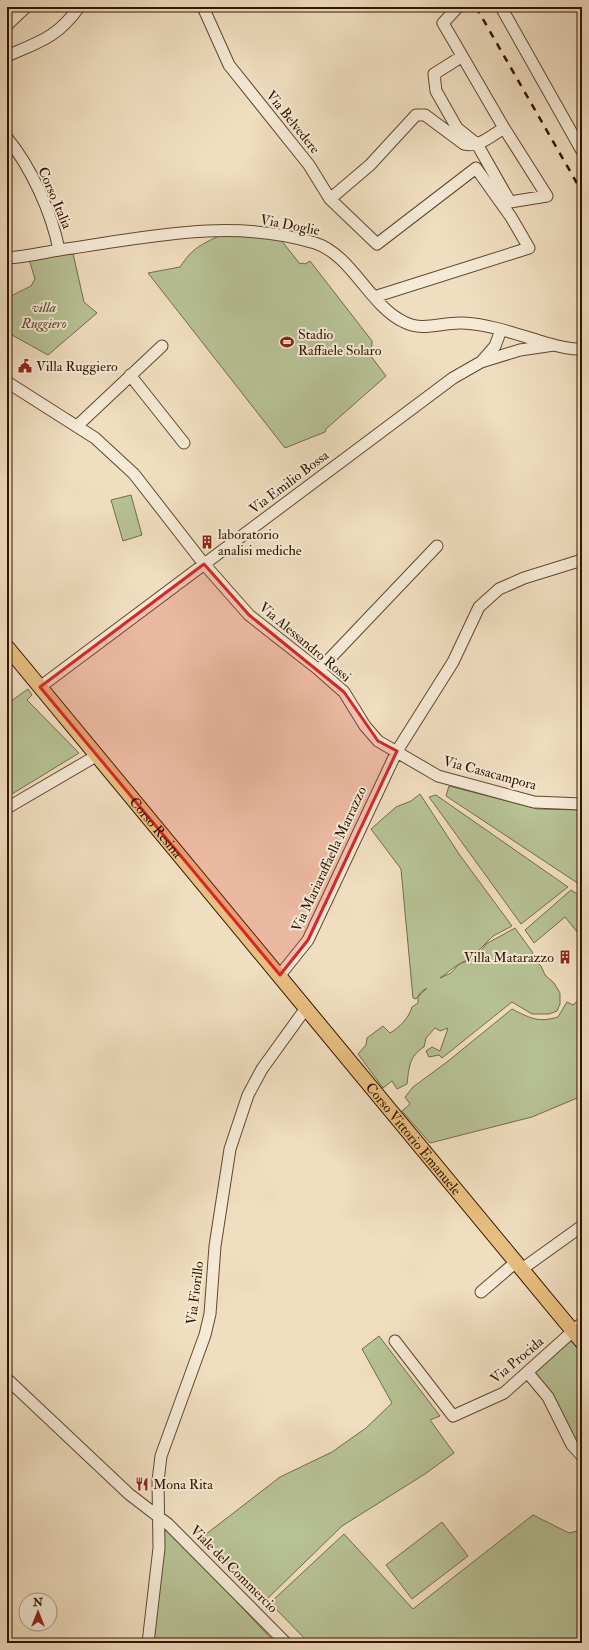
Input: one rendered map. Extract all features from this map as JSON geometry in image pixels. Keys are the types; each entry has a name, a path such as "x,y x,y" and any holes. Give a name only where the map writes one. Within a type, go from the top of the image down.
{"main road":[{"name":"Corso Resina","path":"7,647 306,1008"},
{"name":"Corso Vittorio Emanuele","path":"306,1008 519,1266 579,1332"}],"street":[{"path":"7,25 26,7"},
{"path":"7,56 53,36 71,19 79,7"},
{"name":"Via Belvedere","path":"203,7 229,65 309,165 330,199 377,244 476,168 511,217 529,248 374,297"},
{"path":"500,7 582,151"},
{"path":"457,8 443,23 461,57 547,196 510,202 477,144 457,128 436,92 434,74 461,57"},
{"path":"330,199 370,164 416,115 425,115 464,144 470,146 477,144 504,128"},
{"name":"Corso Italia","path":"7,138 36,184 57,240 59,250"},
{"name":"Via Doglie","path":"7,258 78,248 145,236 222,227 266,234 315,243 326,248 337,256 374,297 404,323 419,327 462,323 506,332 554,345 582,350"},
{"path":"502,356 510,345 506,332"},
{"name":"Via Emilio Bossa","path":"481,362 506,332"},
{"name":"Via Emilio Bossa","path":"40,687 453,378 481,362 520,350 554,345"},
{"path":"77,426 130,374 162,346"},
{"path":"130,374 184,443"},
{"name":"Via Alessandro Rossi","path":"7,382 94,438 134,474 204,564 248,615 319,670 344,692 365,726 378,741 396,751"},
{"path":"319,670 436,546"},
{"path":"396,751 453,662 479,607 499,589 524,578 582,560"},
{"name":"Via Casacampora","path":"396,751 438,776 534,802 582,804"},
{"name":"Via Mariaraffaella Marrazzo","path":"280,975 308,940 396,751"},
{"path":"7,808 96,756"},
{"name":"Via Fiorillo","path":"148,1643 159,1548 158,1481 161,1456 205,1335 210,1314 215,1246 230,1149 248,1095 262,1069 306,1008"},
{"path":"481,1292 582,1226"},
{"name":"Via Procida","path":"395,1341 454,1416 504,1393 579,1332"},
{"path":"528,1373 548,1397 572,1445 582,1456"},
{"name":"Viale del Commercio","path":"9,1385 129,1494 172,1528 286,1643"}],"highlighted area":[{"path":"204,564 249,615 344,692 378,741 397,751 308,940 280,975 40,687"}],"green space":[{"name":"Stadio Raffaele Solaro","path":"221,235 266,237 281,240 300,264 305,264 310,261 372,341 372,346 367,351 386,376 326,429 325,432 285,448 148,273 180,267 193,251"},
{"name":"villa Ruggiero","path":"72,249 84,302 97,313 48,355 12,335 7,349 7,298 31,286 35,279 28,256"},
{"path":"131,495 142,535 123,541 111,500"},
{"path":"28,689 32,695 27,700 79,753 7,797 7,704"},
{"path":"449,786 538,809 582,810 582,886 446,796"},
{"path":"420,794 459,854 512,926 493,936 472,957 460,963 476,958 486,944 515,928 533,953 530,957 541,966 545,975 554,983 560,993 560,1004 557,1011 549,1014 532,1014 512,1002 442,1058 439,1055 429,1057 426,1051 432,1047 440,1051 448,1028 440,1031 435,1028 426,1038 424,1047 415,1054 413,1058 409,1068 407,1084 397,1089 392,1081 383,1088 358,1054 366,1045 367,1038 383,1026 390,1033 397,1028 409,1015 412,1007 418,1003 418,997 427,988 421,992 416,999 413,998 401,869 371,829 396,807 411,801","holes":["458,965 451,973 440,978 456,966"]},
{"path":"436,795 568,887 521,924 429,797"},
{"path":"571,890 582,897 582,938 565,917 534,943 525,930"},
{"path":"582,997 582,1096 532,1117 430,1143 402,1111 410,1104 405,1097 413,1087 447,1062 512,1009 534,1019 551,1019 558,1017 567,1002 573,1005"},
{"path":"379,1336 440,1416 430,1420 454,1453 425,1474 342,1526 265,1601 201,1538 280,1477 332,1452 366,1428 392,1403 362,1349"},
{"path":"571,1340 582,1354 582,1452 534,1373"},
{"path":"533,1515 569,1533 582,1530 582,1563 578,1572 582,1579 582,1643 309,1643 270,1603 344,1534 413,1609"},
{"path":"159,1518 275,1643 148,1643"},
{"path":"442,1522 468,1556 412,1599 386,1565"}],"railway":[{"path":"476,7 582,192"}],"place":[{"name":"Stadio Raffaele Solaro","path":"287,342"},
{"name":"Villa Ruggiero","path":"25,366"},
{"name":"laboratorio analisi mediche","path":"207,542"},
{"name":"Villa Matarazzo","path":"565,957"},
{"name":"Mona Rita","path":"142,1484"}]}
